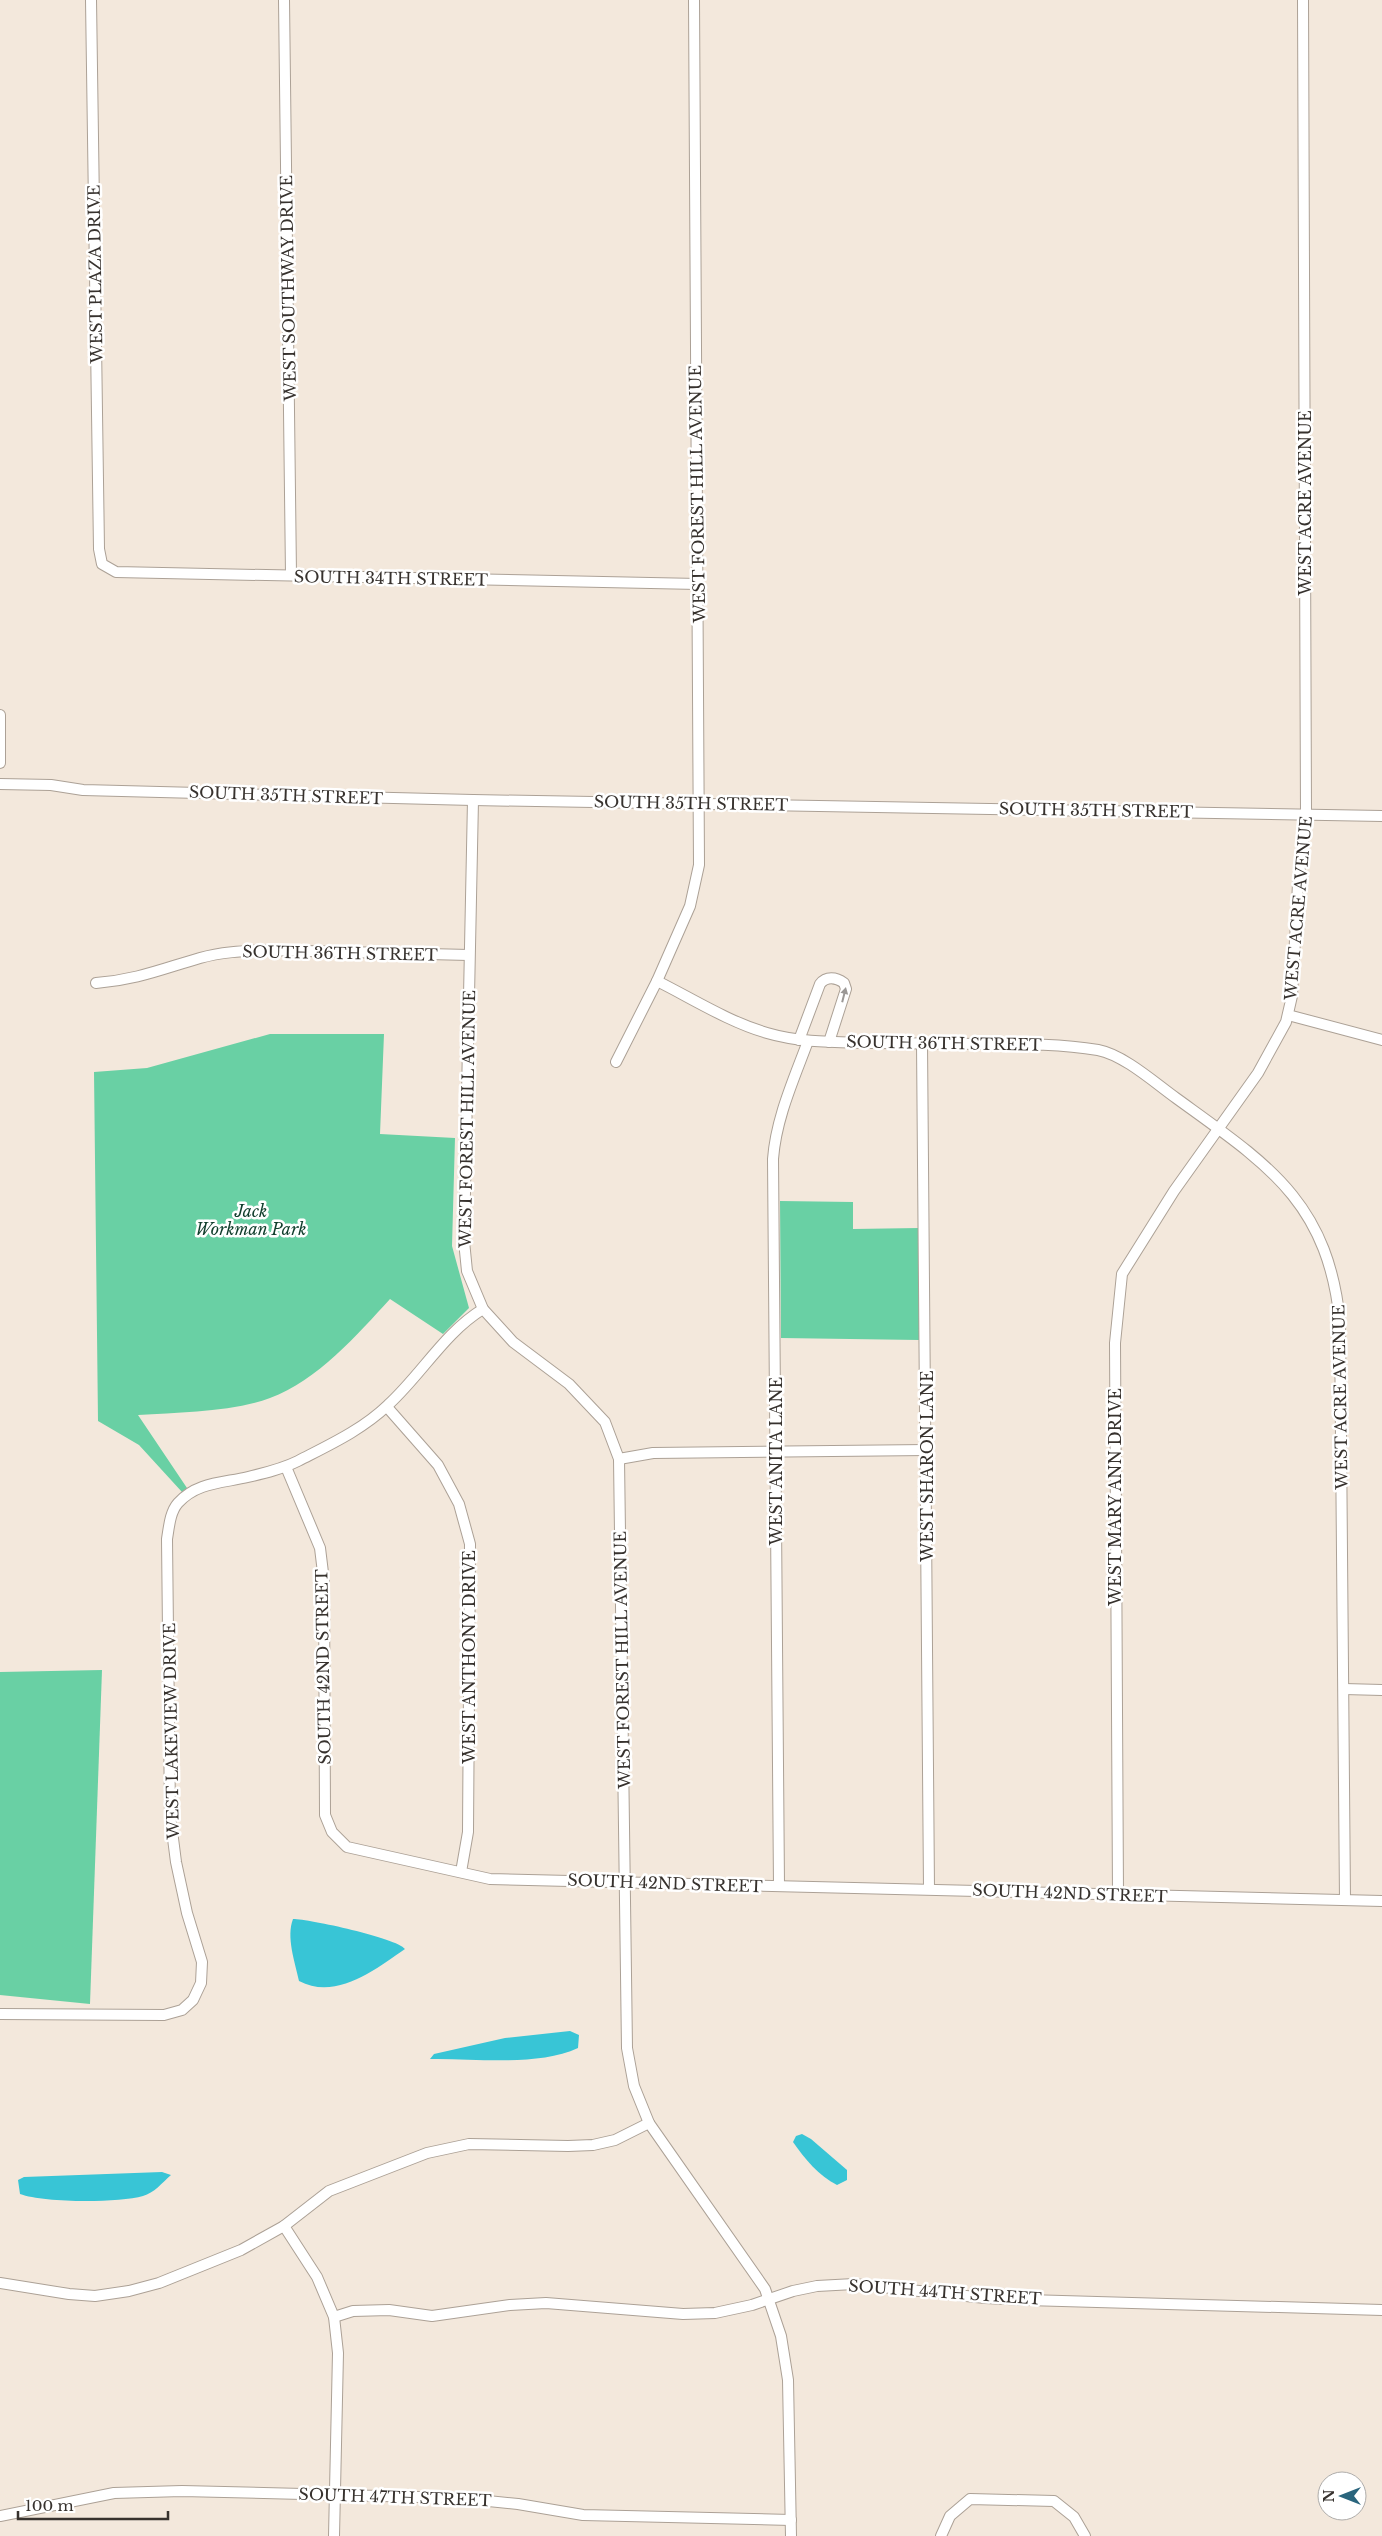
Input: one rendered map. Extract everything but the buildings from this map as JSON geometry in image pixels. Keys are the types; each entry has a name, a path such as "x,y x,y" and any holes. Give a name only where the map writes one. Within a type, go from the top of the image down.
{"street":[{"name":"WEST PLAZA DRIVE","path":"91,0 99,549"},
{"name":"WEST SOUTHWAY DRIVE","path":"284,0 291,575"},
{"name":"WEST FOREST HILL AVENUE","path":"616,1062 658,981 690,906 698,879 701,803 695,441 694,0"},
{"name":"WEST ACRE AVENUE","path":"1303,0 1306,814 1298,884 1292,996 1288,1015 1274,1048 1218,1128 1289,1188 1319,1235 1334,1277 1340,1322 1345,1900"},
{"name":"SOUTH 34TH STREET","path":"99,549 102,564 116,572 698,584"},
{"path":"0,715 0,763"},
{"name":"SOUTH 35TH STREET","path":"0,784 51,785 83,790 473,800 1382,816"},
{"name":"WEST FOREST HILL AVENUE","path":"473,800 464,1241 467,1271 483,1309 513,1342 569,1384 605,1422 619,1459 627,2048 634,2086 649,2123 765,2289 781,2336 788,2380 791,2536"},
{"name":"SOUTH 36TH STREET","path":"96,983 125,981 201,958 238,951 469,955"},
{"name":"WEST ANITA LANE","path":"779,1886 774,1151 782,1113 803,1040 820,984 825,979 834,979 844,983 846,989 830,1042"},
{"name":"SOUTH 36TH STREET","path":"658,981 738,1023 766,1033 803,1040 830,1042 1051,1044 1101,1051 1133,1067 1218,1128"},
{"path":"1288,1015 1382,1040"},
{"name":"WEST SHARON LANE","path":"922,1043 930,1889"},
{"name":"WEST MARY ANN DRIVE","path":"1118,1894 1115,1343 1122,1274 1153,1223 1218,1128"},
{"path":"286,1467 344,1438 387,1407 420,1372 450,1335 468,1318 483,1309"},
{"name":"WEST ANTHONY DRIVE","path":"387,1407 438,1465 459,1504 470,1544 468,1832 461,1872"},
{"path":"619,1459 653,1453 927,1450"},
{"name":"SOUTH 42ND STREET","path":"286,1467 320,1548 324,1581 324,1815 332,1832 347,1847 490,1879 1382,1901"},
{"name":"WEST LAKEVIEW DRIVE","path":"0,2014 164,2015 182,2010 193,2000 201,1984 202,1962 187,1914 176,1862 170,1815 167,1539 171,1517 178,1504 189,1494 208,1484 286,1467"},
{"path":"1344,1689 1382,1690"},
{"path":"0,2284 95,2296 129,2291 158,2283 241,2250 284,2226 329,2191 427,2153 470,2144 568,2146 593,2144 615,2140 649,2123"},
{"path":"284,2226 317,2277 334,2317 338,2353 334,2536"},
{"name":"SOUTH 44TH STREET","path":"334,2317 353,2311 389,2310 432,2316 510,2305 546,2303 683,2314 715,2313 752,2305 768,2298 817,2286 854,2284 1019,2299 1382,2310"},
{"name":"SOUTH 47TH STREET","path":"0,2516 114,2493 182,2491 486,2499 583,2515 791,2520"},
{"path":"941,2536 950,2516 970,2499 1054,2502 1074,2518 1085,2536"}],"green space":[{"name":"Jack Workman Park","path":"270,1034 384,1034 380,1134 455,1138 452,1246 469,1308 443,1334 390,1299 336,1355 304,1380 270,1398 255,1403 222,1409 138,1415 187,1488 182,1492 139,1445 98,1421 94,1072 147,1068"},
{"path":"780,1201 853,1202 853,1229 919,1228 919,1340 781,1338"},
{"path":"102,1670 90,2004 0,1995 0,1672"}],"water":[{"path":"293,1919 370,1935 405,1949 355,1980 327,1987 313,1986 299,1981 293,1958 290,1934"},
{"path":"570,2031 579,2035 578,2048 544,2058 525,2060 430,2059 434,2054 505,2038"},
{"path":"802,2134 811,2139 847,2170 847,2180 837,2185 812,2166 793,2142 796,2136"},
{"path":"162,2172 171,2175 151,2193 132,2198 99,2201 31,2197 20,2194 18,2180 24,2177"}]}
